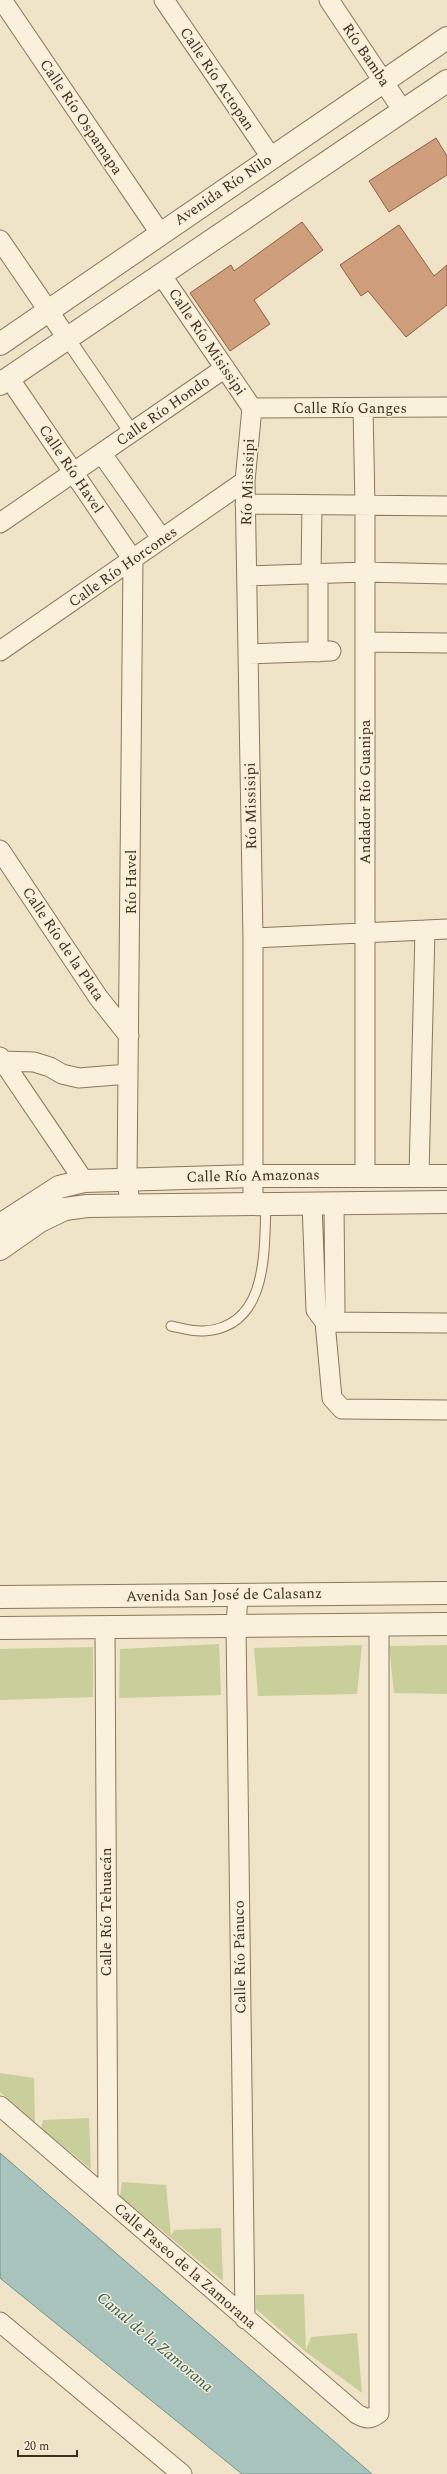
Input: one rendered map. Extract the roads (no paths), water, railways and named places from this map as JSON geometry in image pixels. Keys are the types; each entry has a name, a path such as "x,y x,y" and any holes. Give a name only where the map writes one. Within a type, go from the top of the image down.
{"street":[{"name":"Calle Río Ospamapa","path":"2,0 160,233"},
{"name":"Calle Río Actopan","path":"164,0 271,157"},
{"name":"Río Bamba","path":"328,0 403,111"},
{"name":"Avenida Río Nilo","path":"0,344 271,157 447,38"},
{"path":"5,381 67,338 162,276 447,81"},
{"path":"0,240 132,433"},
{"name":"Calle Río Misissipi","path":"162,276 252,408"},
{"name":"Calle Río Hondo","path":"0,523 75,473 225,368"},
{"name":"Calle Río Havel","path":"5,381 75,473 133,560"},
{"name":"Calle Río Ganges","path":"252,408 447,407"},
{"name":"Río Missisipi","path":"252,408 245,481 253,938 253,1176 260,1203"},
{"name":"Andador Río Guanipa","path":"363,408 365,506 365,1175"},
{"path":"102,454 162,540"},
{"name":"Calle Río Horcones","path":"0,651 245,481"},
{"path":"246,504 447,506"},
{"path":"248,654 325,652 314,574 312,505"},
{"name":"Río Havel","path":"130,1205 128,1178 128,1074 133,560"},
{"path":"246,576 365,572 447,574"},
{"path":"365,642 447,643"},
{"name":"Calle Río de la Plata","path":"0,850 98,997 129,1036"},
{"path":"253,938 447,929"},
{"path":"419,1175 425,930"},
{"path":"1,1059 34,1062 62,1074 79,1078 128,1074"},
{"path":"1,1059 84,1181"},
{"name":"Calle Río Amazonas","path":"0,1225 59,1187 84,1181 128,1178 253,1176 447,1176"},
{"name":"Calle Río Amazonas","path":"2,1244 40,1221 65,1209 130,1205 447,1202"},
{"path":"312,1203 316,1310 325,1322 332,1398 336,1404 342,1408 447,1410"},
{"path":"325,1322 335,1311 334,1203"},
{"path":"325,1322 447,1323"},
{"name":"Avenida San José de Calasanz","path":"0,1597 447,1593"},
{"name":"Calle Río Pánuco","path":"238,1595 236,1626 245,2319"},
{"name":"Calle Paseo de la Zamorana","path":"0,2106 108,2198 245,2319 357,2414 365,2419 373,2418 379,2413 379,1624"},
{"name":"Avenida San José de Calasanz","path":"0,1628 447,1624"},
{"name":"Calle Río Tehuacán","path":"105,1627 108,2198"},
{"path":"0,2322 182,2474"}],"lane":[{"path":"170,1326 203,1331 227,1327 246,1312 258,1289 264,1259 260,1203"}],"water":[{"name":"Canal de la Zamorana","path":"0,2153 372,2474 242,2474 0,2278"}]}
